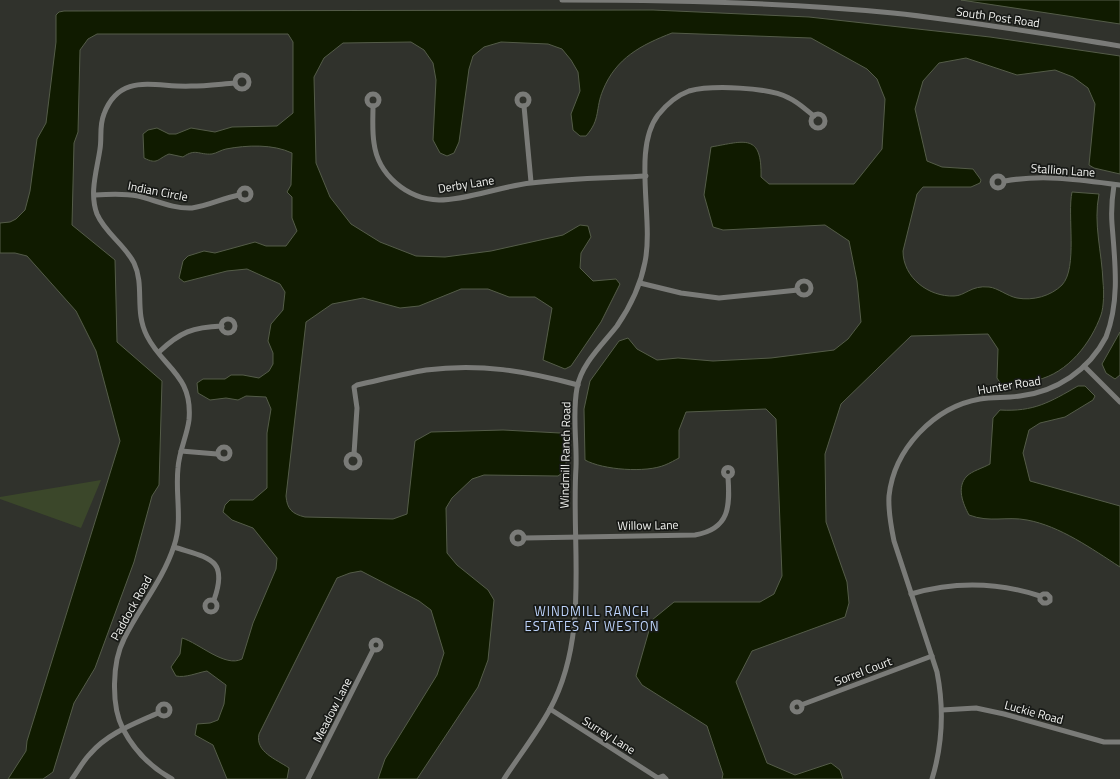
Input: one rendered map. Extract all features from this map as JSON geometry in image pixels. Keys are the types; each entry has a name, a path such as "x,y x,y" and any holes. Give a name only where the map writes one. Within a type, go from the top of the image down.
{"street":[{"name":"South Post Road","path":"562,0 643,0 816,7 894,13 982,24 1120,46"},
{"name":"Paddock Road","path":"172,779 158,772 142,755 123,728 115,699 115,668 122,641 160,576 174,547 180,525 177,483 178,465 188,422 189,408 186,392 176,372 148,339 142,326 139,313 139,278 134,263 122,246 106,229 96,212 94,186 101,145 100,126 103,115 109,103 121,90 137,84 191,86 235,83"},
{"name":"Windmill Ranch Road","path":"504,779 550,709 567,664 576,614 576,445 573,413 578,385 589,362 619,323 640,283 646,260 649,233 645,147 650,129 658,116 672,101 688,92 707,88 764,90 790,98 814,116"},
{"name":"Derby Lane","path":"373,106 374,144 380,162 396,184 424,198 440,200 531,182 646,176"},
{"path":"524,106 531,182"},
{"name":"Stallion Lane","path":"1005,181 1025,177 1048,177 1120,186"},
{"name":"Hunter Road","path":"932,779 938,758 941,738 941,694 932,656 894,541 889,519 889,495 899,462 913,439 931,422 952,408 980,399 1040,393 1067,381 1084,366 1106,337 1113,319 1118,297 1118,282 1112,223 1114,185"},
{"name":"Indian Circle","path":"95,195 122,193 174,206 191,208 239,195"},
{"path":"640,283 681,293 719,298 798,290"},
{"path":"159,352 172,340 188,330 202,326 222,326"},
{"path":"1084,366 1120,402"},
{"path":"354,454 357,408 354,387 358,385 427,370 472,368 522,371 578,385"},
{"path":"181,451 217,454"},
{"name":"Willow Lane","path":"524,538 696,535 707,533 718,526 728,510 730,500 728,477"},
{"path":"174,547 206,557 216,564 219,574 219,584 214,600"},
{"path":"912,594 957,585 998,585 1040,596"},
{"name":"Meadow Lane","path":"308,779 373,650"},
{"name":"Sorrel Court","path":"802,705 932,656"},
{"name":"Luckie Road","path":"942,710 976,708 1004,714 1104,742 1120,742"},
{"name":"Surrey Lane","path":"550,709 658,778 663,776 666,779"},
{"path":"72,779 89,754 108,738 123,728 158,713"}],"shaded area":[{"path":"961,0 1120,0 1120,24"},
{"path":"653,10 809,17 990,37 1120,56 1120,174 1094,168 1089,165 1095,104 1088,88 1073,77 1055,70 1017,75 966,58 939,63 923,81 915,109 927,161 942,167 973,169 981,180 980,183 971,187 923,187 917,194 903,251 907,270 919,284 935,293 945,295 958,296 973,289 989,287 1013,297 1023,299 1047,295 1062,285 1067,277 1070,267 1072,192 1099,194 1097,205 1097,227 1102,271 1104,298 1103,307 1097,326 1085,346 1068,364 1059,371 1048,376 1028,382 1001,384 997,378 998,349 988,334 911,336 841,404 825,454 826,522 847,582 849,603 845,617 752,651 736,682 767,763 795,775 831,763 840,770 843,779 722,779 723,774 707,726 642,685 636,676 652,620 674,602 760,602 774,594 782,576 776,419 766,409 686,412 679,430 679,458 657,467 636,470 602,466 585,460 584,409 590,381 619,341 628,338 637,349 657,360 678,358 713,361 771,358 834,350 848,339 861,322 857,281 849,241 825,225 723,230 713,227 704,195 711,147 742,142 749,143 755,147 758,153 761,163 761,177 769,184 854,184 882,149 885,99 877,79 867,69 811,38 672,33 640,48 622,61 615,69 603,90 596,119 591,130 586,136 580,136 573,130 571,114 580,91 578,72 562,49 548,44 501,42 484,47 473,56 469,69 459,142 454,153 447,156 440,153 433,140 436,80 433,63 424,50 411,42 343,43 324,58 314,77 316,163 330,197 351,224 380,242 416,256 445,257 491,251 563,235 580,225 588,226 591,237 581,253 580,268 593,281 616,279 620,284 601,322 571,366 565,369 543,360 552,308 535,297 509,297 488,289 461,289 419,306 400,308 363,298 332,304 306,322 286,496 289,508 297,514 305,517 393,519 407,514 415,441 431,432 503,430 560,433 566,437 566,470 558,476 484,475 472,479 452,498 446,508 447,553 457,565 488,590 494,600 488,660 478,687 417,779 378,779 385,759 437,675 444,653 431,610 419,601 361,571 337,578 259,734 260,746 263,750 289,768 287,779 227,779 213,745 195,735 197,724 210,723 218,720 224,704 226,685 207,671 187,676 176,676 171,667 180,654 182,638 220,658 235,661 242,659 253,623 276,569 277,558 253,528 232,520 223,512 225,505 230,500 253,500 267,488 267,433 271,409 266,397 246,396 238,400 226,398 210,400 198,393 197,383 203,379 225,379 231,375 243,375 259,378 269,371 273,364 273,353 268,341 271,324 283,310 285,292 280,284 247,269 227,271 184,282 179,278 183,261 188,256 204,251 215,253 255,242 266,246 286,246 297,231 292,218 292,197 287,192 291,185 292,153 277,148 251,146 226,149 212,154 194,152 183,157 169,154 152,161 144,158 143,134 148,130 157,128 169,134 176,134 191,128 215,132 232,127 277,126 293,113 293,42 288,34 97,34 88,39 80,50 78,132 74,143 72,225 115,260 117,342 162,381 159,485 152,496 134,562 95,668 74,703 53,772 43,779 8,779 26,751 27,741 120,441 96,351 76,311 27,256 15,253 0,253 0,223 10,222 16,219 25,210 30,191 37,139 46,123 56,42 56,15 59,12 64,11"},
{"path":"1120,332 1120,375 1115,379 1106,373 1102,364"},
{"path":"1078,386 1085,386 1095,396 1093,400 1065,417 1040,423 1029,430 1023,453 1030,481 1120,506 1120,567 1075,539 1052,527 1027,520 984,519 969,515 963,501 961,490 964,480 967,476 990,464 993,418 1000,410 1032,408 1059,397"},
{"path":"101,480 81,528 0,499 0,497"}],"district":[{"name":"WINDMILL RANCH ESTATES AT WESTON","path":"592,618"}]}
